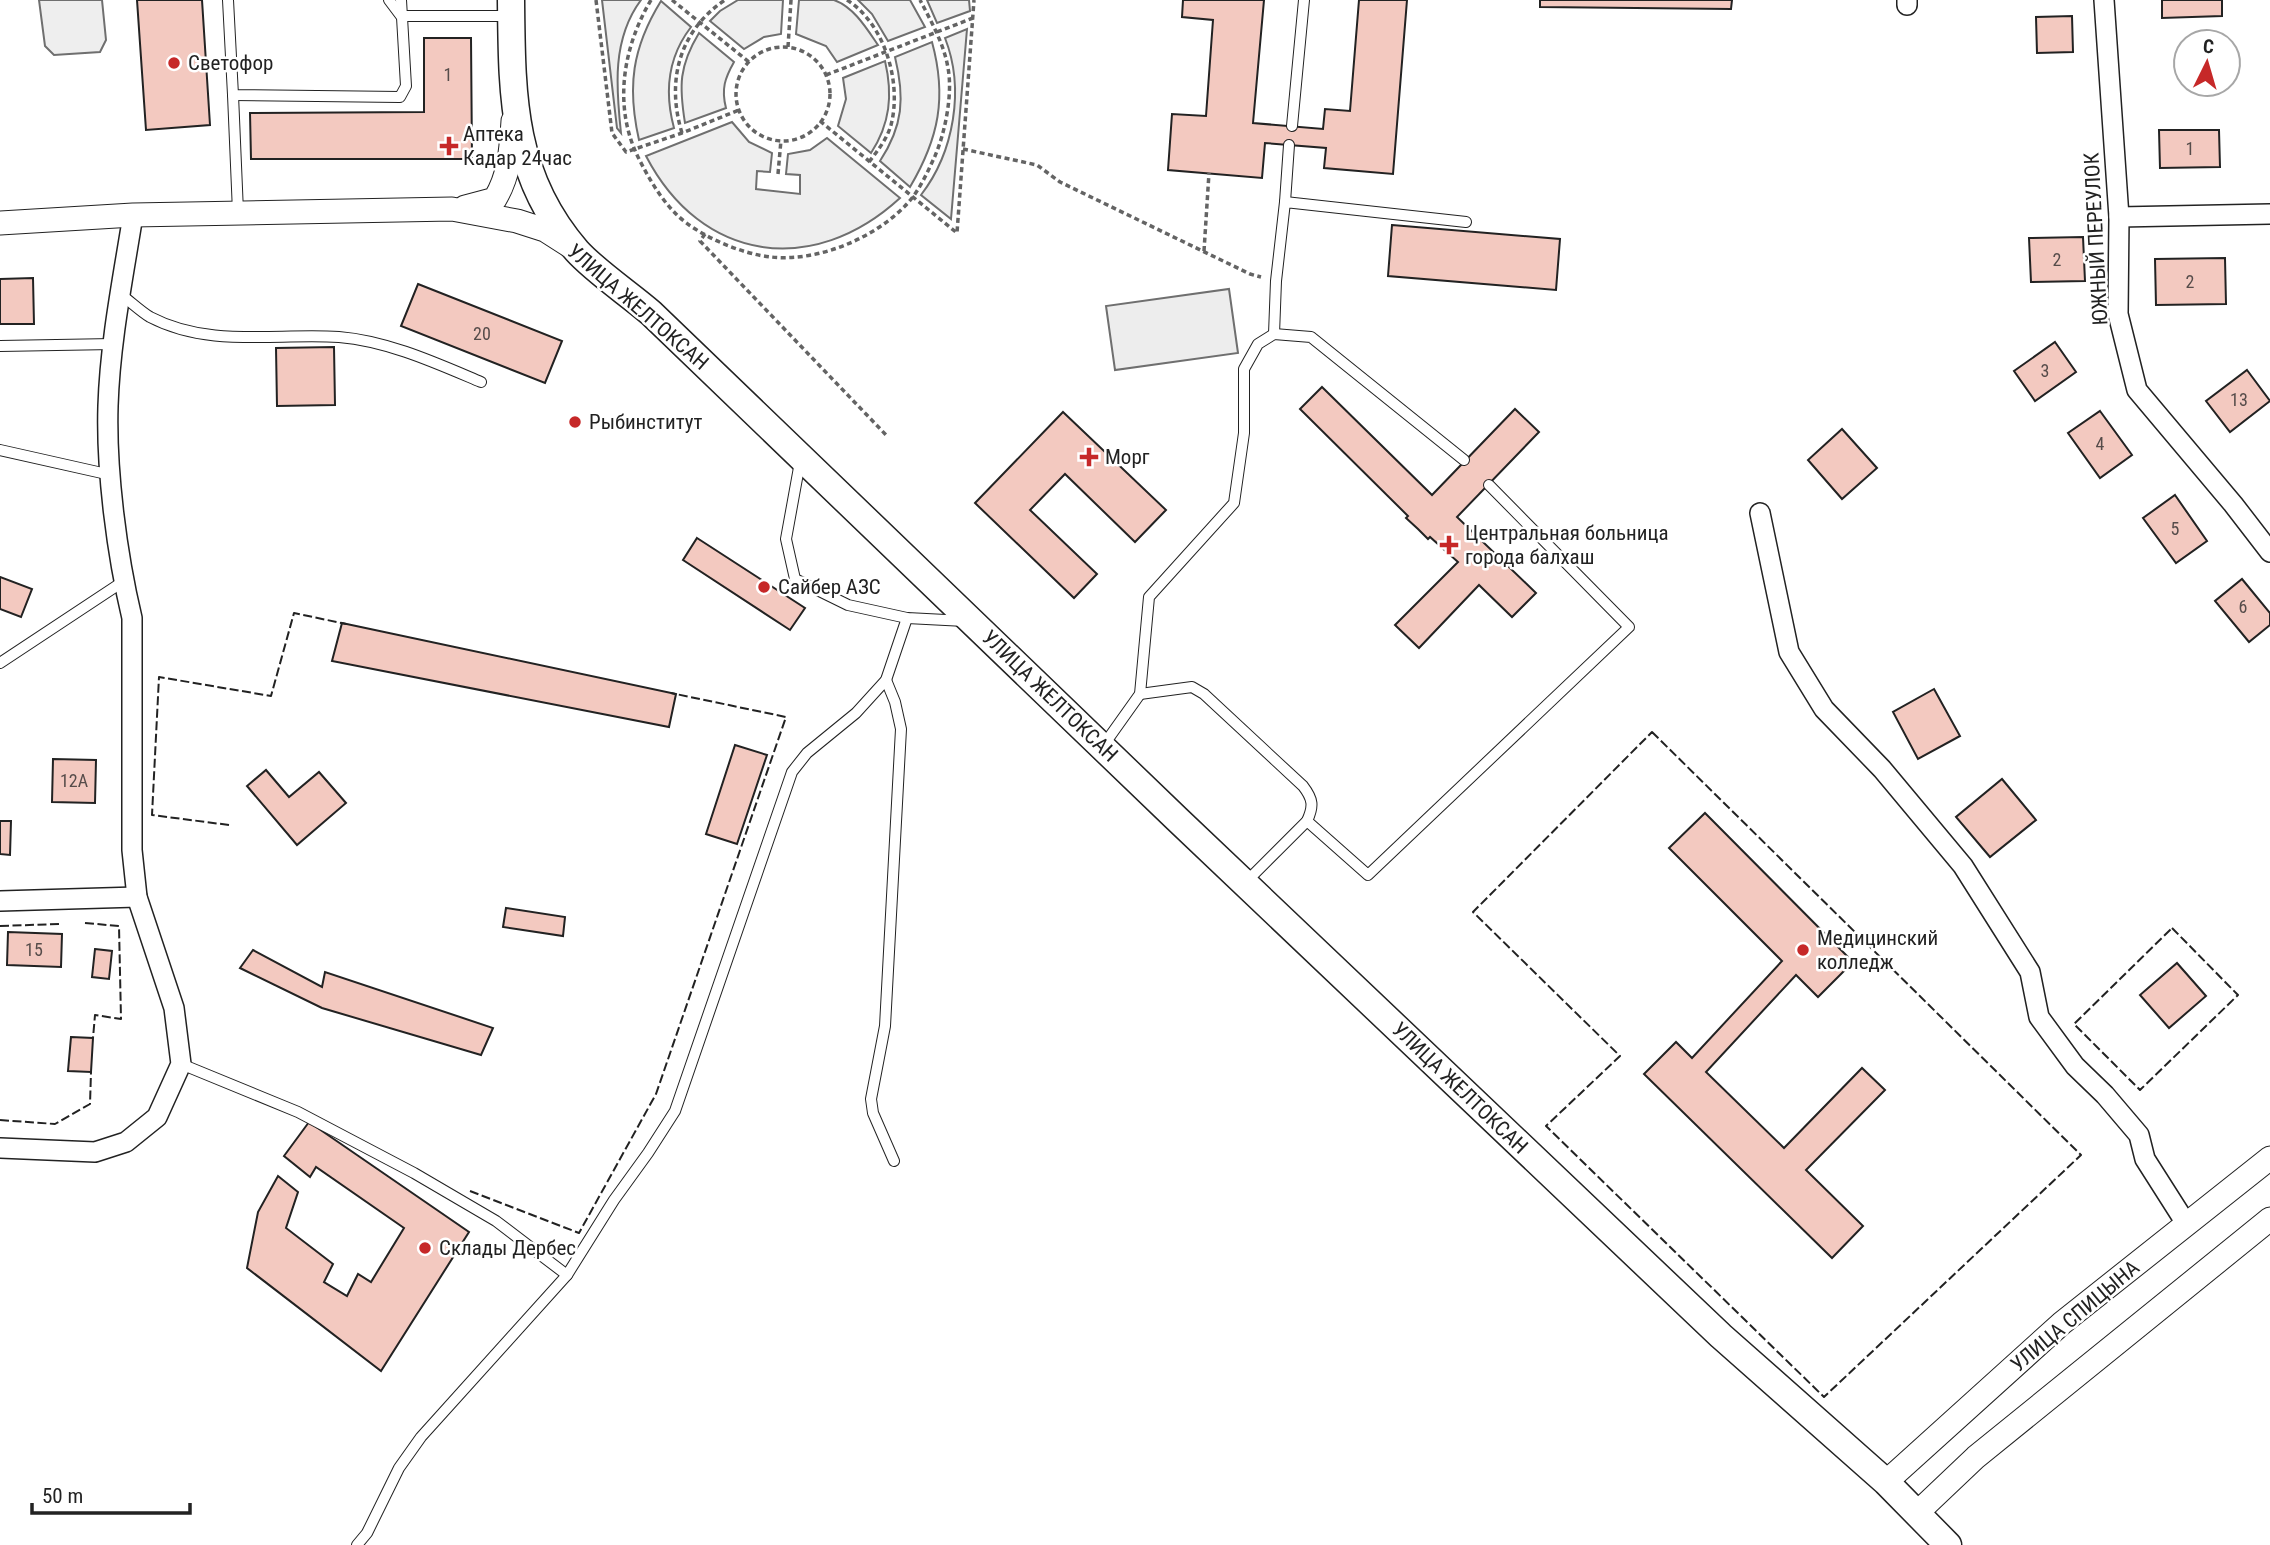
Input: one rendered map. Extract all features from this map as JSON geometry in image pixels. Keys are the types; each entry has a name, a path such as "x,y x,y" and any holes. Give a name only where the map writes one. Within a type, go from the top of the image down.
{"main road":[{"path":"511,8 514,107 525,162 541,198 578,251"},
{"name":"УЛИЦА ЖЕЛТОКСАН","path":"578,251 651,313 1245,884 1721,1336 1886,1482 1948,1545"}],"street":[{"name":"ЮЖНЫЙ ПЕРЕУЛОК","path":"2104,0 2119,217 2118,314 2137,390 2270,552"},
{"path":"452,209 495,199 505,181 510,159 514,107"},
{"name":"УЛИЦА ЖЕЛТОКСАН","path":"0,223 133,215 452,209 496,216 545,230 578,251"},
{"path":"2119,217 2270,214"},
{"path":"0,1148 95,1152 126,1142 157,1117 181,1064 174,1009 137,897 132,850 132,618 124,581 111,475 108,407 113,344 133,215"},
{"path":"1760,513 1790,652 1810,687 1824,709 1882,769 1963,866 2030,972 2039,1017 2074,1066 2139,1135 2145,1159 2187,1225"},
{"path":"0,901 137,897"},
{"name":"УЛИЦА СПИЦЫНА","path":"1886,1482 2062,1323 2270,1158"},
{"path":"1917,1513 1976,1457 2270,1219"}],"lane":[{"path":"228,0 238,212"},
{"path":"389,0 401,16"},
{"path":"233,95 400,97 406,86 401,0"},
{"path":"1292,126 1304,0"},
{"path":"401,16 511,8"},
{"path":"1274,334 1276,281 1289,145"},
{"path":"1285,202 1466,222"},
{"path":"120,294 149,316 182,330 214,337 341,337 425,359 481,382"},
{"path":"1102,747 1140,694 1149,597 1234,503 1244,433 1244,369 1258,344 1274,334 1311,337 1464,460"},
{"path":"0,345 113,344"},
{"path":"0,450 111,475"},
{"path":"800,458 786,540 795,579 848,605 907,618 972,621"},
{"path":"1307,821 1368,875 1629,626 1489,485"},
{"path":"0,663 124,581"},
{"path":"357,1545 367,1533 399,1468 421,1437 567,1275 675,1111 792,772 807,753 856,713 886,680 907,618"},
{"path":"886,680 895,702 901,729 885,1026 871,1099 873,1113 894,1161"},
{"path":"1140,694 1192,687 1204,694 1311,796 1313,808 1307,821 1245,884"},
{"path":"181,1064 298,1112 414,1173 496,1221 567,1275"}],"path":[{"path":"596,0 612,133 626,152 739,110"},
{"path":"651,0 642,15 624,76 624,112 635,149 649,179 675,214 696,230 727,246 771,257 806,256 838,248 876,229 905,205 925,178 943,138 949,69 920,0"},
{"path":"672,0 749,62"},
{"path":"682,133 677,118 675,92 684,43 700,22 725,0"},
{"path":"788,47 792,0"},
{"path":"846,0 868,20 891,68 895,107 887,136 870,162"},
{"path":"820,121 957,233 974,0"},
{"path":"826,75 973,18"},
{"path":"788,47 803,51 815,59 830,85 830,101 820,121 804,136 781,140 759,134 747,124 739,110 736,95 738,79 749,62 758,54 772,48 788,47"},
{"path":"778,174 781,140"},
{"path":"963,149 1037,165 1060,182 1250,274 1276,281"},
{"path":"1204,251 1209,173"},
{"path":"705,234 700,241 888,437"}],"shaded area":[{"path":"39,0 102,0 106,40 100,52 54,55 45,46"},
{"path":"602,0 641,0 625,31 618,64 621,133 617,128"},
{"path":"738,0 783,0 781,34 764,37 744,49 710,21"},
{"path":"799,0 834,0 841,3 859,19 878,45 837,62 826,46 796,34"},
{"path":"858,0 910,0 925,27 888,41 872,14"},
{"path":"927,0 969,0 970,11 937,23"},
{"path":"661,1 691,27 677,50 670,75 669,101 674,128 639,140 633,103 635,68 644,35"},
{"path":"967,29 951,219 921,195 941,160 953,119 954,78 945,38"},
{"path":"699,33 734,62 725,84 726,108 685,123 682,76"},
{"path":"932,42 939,81 938,117 928,151 910,187 880,161 893,136 900,111 900,86 895,57"},
{"path":"885,61 889,86 888,109 882,131 871,153 838,126 846,99 843,78"},
{"path":"732,122 749,142 772,153 770,172 757,171 756,189 800,194 800,175 786,174 788,154 810,150 827,138 900,198 866,224 831,240 796,248 761,247 728,237 697,219 669,192 646,156"},
{"path":"1229,289 1238,353 1115,370 1106,306"}],"building":[{"name":"Светофор","path":"137,0 202,0 210,125 146,130"},
{"path":"1183,0 1264,0 1253,123 1323,129 1325,109 1350,111 1359,0 1407,0 1393,174 1324,168 1326,148 1265,143 1262,178 1168,170 1172,114 1206,116 1213,20 1182,17"},
{"path":"1540,0 1732,0 1731,9 1540,7"},
{"path":"2162,0 2222,0 2222,16 2162,18"},
{"path":"2072,16 2073,52 2037,53 2036,17"},
{"path":"424,38 471,38 472,159 251,159 250,113 424,112"},
{"path":"2159,130 2219,130 2220,167 2160,168"},
{"path":"1392,225 1560,239 1556,290 1388,276"},
{"path":"2083,237 2085,281 2031,282 2029,238"},
{"path":"2225,258 2226,304 2156,305 2155,259"},
{"path":"33,278 34,324 0,324 0,279"},
{"path":"418,284 562,341 545,383 401,326"},
{"path":"2055,342 2076,372 2035,401 2014,371"},
{"path":"334,347 335,405 277,406 276,348"},
{"path":"2247,370 2270,401 2230,432 2206,401"},
{"path":"1322,387 1432,495 1515,409 1539,432 1457,517 1536,593 1512,617 1479,585 1419,648 1395,625 1458,562 1406,518 1408,516 1300,409"},
{"path":"2100,411 2132,455 2100,478 2068,433"},
{"path":"1063,412 1166,510 1135,542 1065,474 1030,510 1097,574 1074,598 975,503"},
{"path":"1842,429 1877,468 1842,499 1808,460"},
{"path":"2175,495 2207,541 2176,563 2143,518"},
{"path":"697,538 805,608 790,630 683,560"},
{"path":"0,577 32,589 21,617 0,609"},
{"path":"2242,579 2270,613 2270,625 2249,642 2215,601"},
{"path":"342,623 676,694 669,727 332,661"},
{"path":"1934,689 1960,736 1918,759 1893,712"},
{"path":"735,745 767,755 737,844 706,834"},
{"path":"53,759 96,760 95,803 52,802"},
{"path":"266,770 289,797 319,772 346,803 297,845 247,786"},
{"path":"2002,779 2036,820 1990,857 1956,817"},
{"path":"1705,813 1853,962 1818,997 1796,975 1706,1072 1784,1148 1862,1068 1885,1090 1806,1170 1863,1226 1832,1258 1644,1074 1676,1042 1692,1058 1782,961 1669,848"},
{"path":"0,821 11,821 10,855 0,854"},
{"path":"506,908 565,917 563,936 503,927"},
{"path":"8,932 62,934 61,967 7,965"},
{"path":"95,949 112,951 109,979 92,977"},
{"path":"253,950 322,987 325,972 493,1028 481,1055 322,1008 240,968"},
{"path":"2177,963 2206,996 2169,1028 2140,995"},
{"path":"71,1037 93,1038 91,1072 68,1071"},
{"name":"Склады Дербес","path":"309,1122 469,1232 381,1371 247,1268 258,1212 278,1176 298,1192 286,1228 333,1264 324,1282 347,1296 358,1274 371,1282 404,1228 316,1167 310,1177 284,1156"}],"fence":[{"path":"229,825 152,815 159,677 271,696 294,613 346,624"},
{"path":"470,1191 579,1233 656,1094 786,717 671,693"},
{"path":"1652,732 2081,1155 1824,1397 1546,1126 1620,1056 1473,912 1652,732"},
{"path":"85,923 119,926 121,1019 95,1015 93,1038"},
{"path":"0,926 60,924"},
{"path":"2172,928 2238,995 2140,1090 2074,1024 2172,928"},
{"path":"0,1120 55,1124 90,1104 91,1072"}],"place":[{"name":"Светофор","path":"174,63"},
{"name":"Аптека Кадар 24час","path":"449,146"},
{"name":"Рыбинститут","path":"575,422"},
{"name":"Морг","path":"1089,457"},
{"name":"Центральная больница города балхаш","path":"1449,545"},
{"name":"Сайбер АЗС","path":"764,587"},
{"name":"Медицинский колледж","path":"1803,950"},
{"name":"Склады Дербес","path":"425,1248"}]}
